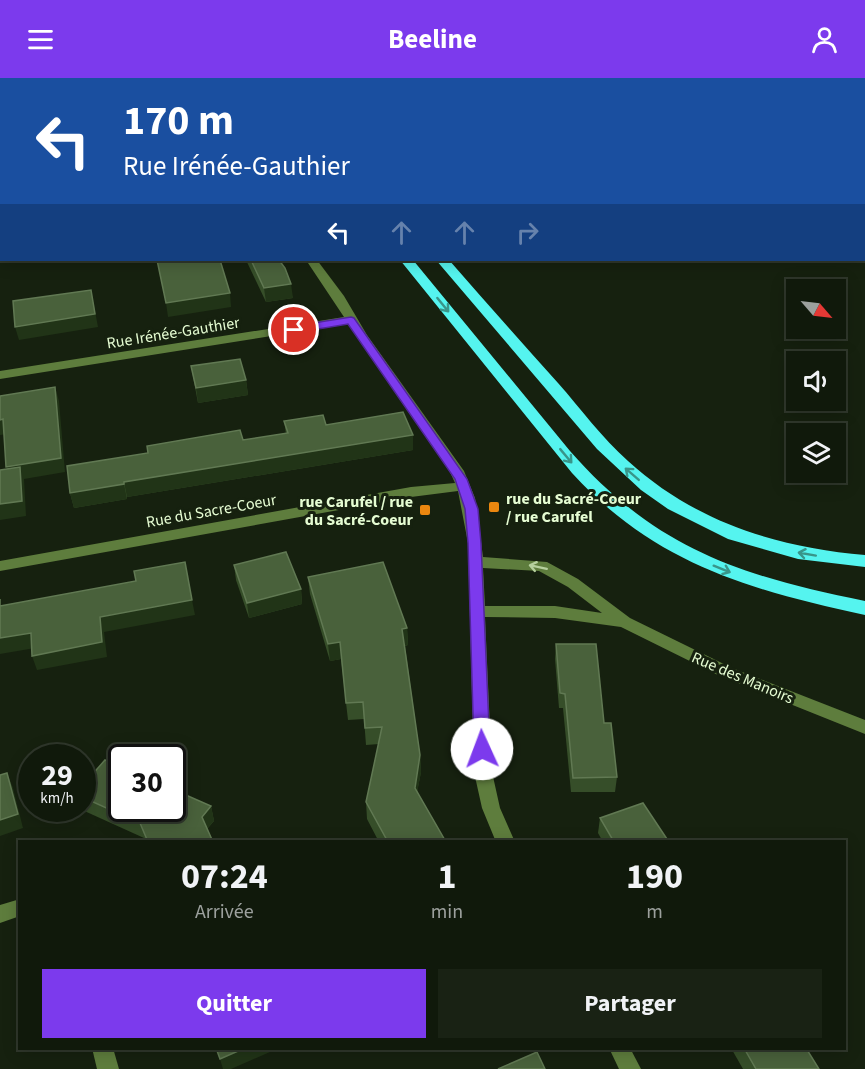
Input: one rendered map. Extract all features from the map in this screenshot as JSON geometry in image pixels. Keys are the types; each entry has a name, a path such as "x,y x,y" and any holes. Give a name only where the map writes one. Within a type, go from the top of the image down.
{"highway":[{"path":"407,261 586,480 636,524 672,546 740,576 784,590 865,608"},
{"path":"443,261 604,447 640,481 661,497 702,521 753,542 810,555 865,561"}],"street":[{"path":"313,261 338,296 351,320 454,467 464,486 471,509 475,562 486,796 492,815 505,840"},
{"name":"Rue Irénée-Gauthier","path":"0,375 351,320"},
{"name":"Rue du Sacre-Coeur","path":"0,566 411,492 464,486"},
{"name":"Rue des Manoirs","path":"475,562 542,566 573,583 624,622 726,672 865,727"},
{"name":"Rue des Manoirs","path":"477,611 555,612 624,622"},
{"path":"0,914 18,908"},
{"path":"103,1050 108,1069"},
{"path":"620,1050 630,1069"}],"building":[{"path":"157,261 220,261 230,293 166,303"},
{"path":"251,261 280,261 291,284 264,288"},
{"path":"91,290 95,314 15,327 13,301"},
{"path":"240,359 246,380 196,388 191,366"},
{"path":"55,387 61,458 6,467 3,419 0,420 0,396"},
{"path":"403,412 413,435 124,482 124,484 70,493 67,466 148,453 147,446 240,430 243,440 288,433 284,421 323,415 326,425"},
{"path":"20,467 22,501 0,504 0,470"},
{"path":"286,552 301,589 247,603 234,565"},
{"path":"185,562 192,600 100,617 102,642 32,656 31,633 0,638 0,606 136,581 134,571"},
{"path":"383,562 407,628 402,629 420,755 415,788 445,840 387,840 366,802 382,727 365,728 363,702 346,703 340,642 328,644 308,577"},
{"path":"556,644 596,644 604,723 611,723 617,777 573,778 565,694 560,693"},
{"path":"105,760 108,761 108,809 96,803 96,770"},
{"path":"7,773 18,814 0,820 0,775"},
{"path":"186,795 211,806 202,817 212,840 147,840 138,822 186,822"},
{"path":"643,803 668,840 613,840 600,818"},
{"path":"217,1050 240,1050 220,1059"},
{"path":"745,1050 807,1050 819,1069 756,1069"},
{"path":"537,1052 545,1069 498,1069"}],"place":[{"name":"rue du Sacré-Coeur / rue Carufel","path":"494,507"},
{"name":"rue Carufel / rue du Sacré-Coeur","path":"425,510"}],"route":[{"path":"294,330 351,320 461,479 471,509 475,543 482,749"}]}
